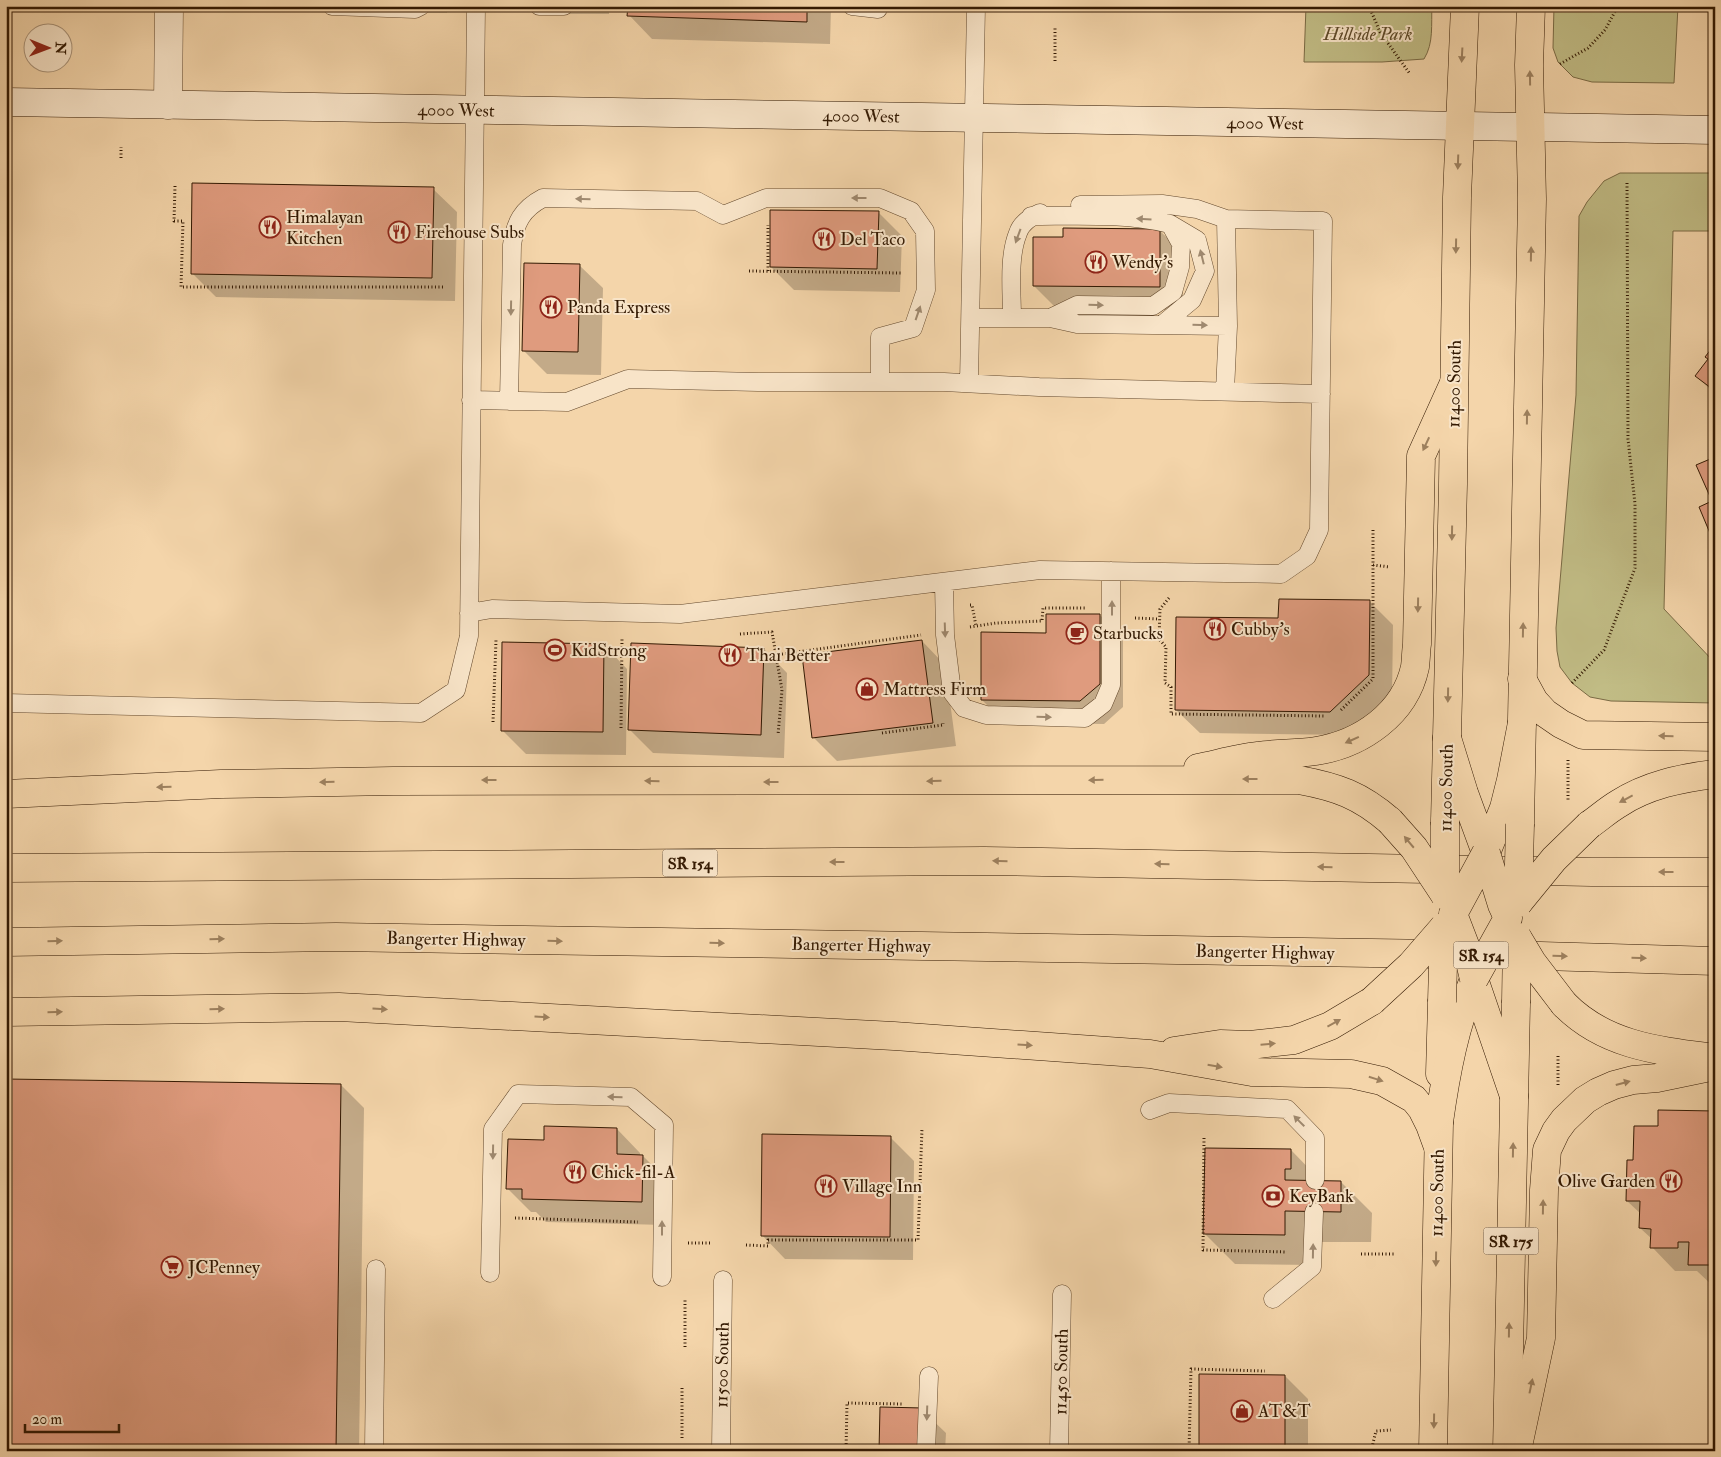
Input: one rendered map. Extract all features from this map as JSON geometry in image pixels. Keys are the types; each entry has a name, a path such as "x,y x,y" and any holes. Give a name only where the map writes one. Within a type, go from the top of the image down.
{"main road":[{"path":"168,105 170,6"},
{"name":"11400 South","path":"1433,1451 1438,1135 1466,996 1447,912 1445,822 1457,197 1465,6"},
{"path":"1514,919 1509,823 1522,723 1532,198 1529,65 1531,6"},
{"name":"4000 West","path":"6,102 1715,130"},
{"path":"1145,779 1258,756 1315,751 1335,747 1355,740 1372,729 1396,707 1407,688 1415,667 1420,456 1454,383"},
{"path":"1522,679 1534,701 1545,713 1560,724 1583,735 1715,737"},
{"path":"1447,738 1494,880 1514,919 1532,962 1564,1004 1600,1032 1624,1042 1660,1051 1715,1058"},
{"path":"1466,996 1554,859 1590,825 1619,803 1643,790 1667,782 1715,774"},
{"path":"6,794 222,784 383,781 889,782 1145,779 1299,780 1327,785 1347,792 1367,803 1390,821 1414,848 1466,948 1466,996 1514,1096"},
{"path":"1150,1054 1220,1044 1250,1045 1294,1040 1330,1026 1372,1000 1411,966 1486,853 1509,823"},
{"name":"SR 154","path":"6,868 984,861 1572,872 1715,872"},
{"name":"SR 175","path":"1507,1451 1516,1003 1514,919"},
{"name":"Bangerter Highway","path":"6,942 336,937 1580,956 1715,961"},
{"path":"6,1012 339,1007 875,1035 1150,1054 1252,1072 1352,1074 1382,1080 1414,1098 1438,1135"},
{"path":"1517,1451 1541,1338 1544,1190 1547,1150 1556,1131 1564,1120 1585,1100 1614,1085 1715,1066"}],"lane":[{"path":"332,6 414,9 421,6"},
{"path":"6,703 421,713 456,690 469,636 476,6"},
{"path":"539,6 564,6"},
{"path":"852,6 878,9"},
{"path":"969,383 976,6"},
{"path":"509,401 512,246 514,232 520,218 531,204 543,198 697,201 723,215 766,198 880,198 911,211 925,231 926,290 913,328 880,337 880,381"},
{"path":"468,613 492,609 680,614 1040,570 1281,574 1307,556 1319,530 1323,221 1226,219 1197,209 1162,204 1059,205 1031,216 1018,231 1012,253 1012,318"},
{"path":"1031,216 1152,219 1170,224 1197,240 1205,272 1192,300 1163,324"},
{"path":"1226,219 1228,326 1226,391"},
{"path":"1050,318 1077,305 1153,306 1172,292 1180,267 1181,244 1170,224"},
{"path":"971,318 1050,318 1077,324 1228,326"},
{"path":"471,400 568,402 628,379 758,382 880,381 1321,394"},
{"path":"944,582 945,635 952,692 964,708 986,715 1085,718 1103,704 1111,685 1112,571"},
{"path":"490,1273 493,1128 518,1094 631,1097 664,1125 662,1277"},
{"path":"1150,1110 1169,1103 1287,1109 1316,1138 1315,1180"},
{"path":"1273,1299 1312,1267 1314,1212"},
{"path":"374,1451 376,1269"},
{"name":"11500 South","path":"721,1451 723,1280"},
{"name":"11450 South","path":"1059,1451 1062,1294"},
{"path":"926,1451 929,1376"}],"path":[{"path":"1369,6 1380,32 1410,74"},
{"path":"1559,64 1588,48 1605,30 1618,6"},
{"path":"1055,28 1055,61"},
{"path":"121,147 121,158"},
{"path":"1572,683 1604,650 1635,568 1635,504 1628,439 1627,183"},
{"path":"175,186 174,221 183,221 181,286 445,287"},
{"path":"768,225 768,271"},
{"path":"749,271 903,273 904,279"},
{"path":"1335,716 1373,679 1374,528"},
{"path":"1373,565 1392,567"},
{"path":"1172,593 1160,609 1159,619 1159,639 1166,647 1165,683 1171,686 1171,714 1326,716"},
{"path":"966,627 996,623 1042,621 1043,608 1091,608"},
{"path":"1131,618 1159,619"},
{"path":"737,634 772,632 782,690 778,735"},
{"path":"620,728 622,634"},
{"path":"775,655 926,635"},
{"path":"493,722 496,640"},
{"path":"882,733 943,726 942,716"},
{"path":"1568,757 1568,801"},
{"path":"1558,1056 1558,1086"},
{"path":"746,1244 768,1246 768,1240 918,1240 922,1128"},
{"path":"1204,1138 1203,1250 1290,1252"},
{"path":"509,1217 644,1222"},
{"path":"686,1243 710,1244"},
{"path":"1361,1254 1395,1254"},
{"path":"685,1298 685,1348"},
{"path":"1159,1450 1189,1451 1191,1369 1265,1371"},
{"path":"682,1387 682,1438"},
{"path":"871,1448 846,1449 847,1404 910,1405"},
{"path":"1371,1451 1376,1431 1391,1430"}],"green space":[{"name":"Hillside Park","path":"1306,6 1432,6 1431,33 1427,53 1424,59 1382,62 1304,62"},
{"path":"1554,6 1678,6 1674,83 1592,82 1573,77 1558,62 1553,48"},
{"path":"1620,173 1715,173 1715,231 1673,231 1664,609 1715,663 1715,703 1611,701 1590,697 1572,683 1560,667 1557,651 1556,628 1576,395 1579,216 1587,202 1604,181"}],"building":[{"path":"628,6 807,6 807,22 627,16"},
{"path":"192,183 434,187 432,278 191,274"},
{"name":"Del Taco","path":"770,210 879,211 877,269 770,267"},
{"name":"Wendy's","path":"1063,228 1160,229 1160,287 1033,286 1033,237 1063,237"},
{"name":"Panda Express","path":"524,263 580,264 578,352 522,351"},
{"path":"1715,344 1715,391 1695,376 1708,359 1705,357"},
{"path":"1715,457 1715,537 1712,538 1699,507 1712,501 1696,465"},
{"path":"1279,599 1370,600 1369,675 1330,712 1175,710 1176,617 1278,618"},
{"path":"1046,614 1100,614 1100,684 1080,701 981,700 981,632 1046,633"},
{"name":"Mattress Firm","path":"922,640 933,723 812,738 802,655"},
{"path":"502,642 604,644 603,732 501,731"},
{"path":"631,643 764,648 761,735 628,730"},
{"name":"JCPenney","path":"6,1079 341,1084 336,1451 6,1451"},
{"name":"Olive Garden","path":"1658,1110 1715,1111 1715,1265 1688,1265 1689,1242 1678,1242 1678,1248 1650,1248 1651,1229 1639,1228 1640,1201 1626,1201 1627,1160 1633,1160 1634,1126 1658,1126"},
{"name":"Chick-fil-A","path":"544,1126 617,1128 617,1154 643,1155 642,1202 522,1199 522,1189 506,1189 508,1139 544,1140"},
{"name":"Village Inn","path":"762,1134 891,1136 890,1237 761,1236"},
{"name":"KeyBank","path":"1205,1148 1291,1149 1291,1169 1285,1169 1285,1180 1341,1181 1341,1212 1285,1211 1285,1235 1203,1234"},
{"name":"AT&T","path":"1199,1374 1285,1375 1285,1448 1199,1447"},
{"path":"880,1407 923,1408 922,1451 879,1451"}],"place":[{"name":"Himalayan Kitchen","path":"270,227"},
{"name":"Firehouse Subs","path":"399,232"},
{"name":"Del Taco","path":"824,239"},
{"name":"Wendy's","path":"1096,262"},
{"name":"Panda Express","path":"551,307"},
{"name":"Cubby's","path":"1215,629"},
{"name":"Starbucks","path":"1077,633"},
{"name":"KidStrong","path":"555,650"},
{"name":"Thai Better","path":"730,655"},
{"name":"Mattress Firm","path":"867,689"},
{"name":"Chick-fil-A","path":"575,1172"},
{"name":"Olive Garden","path":"1671,1181"},
{"name":"Village Inn","path":"826,1186"},
{"name":"KeyBank","path":"1273,1196"},
{"name":"JCPenney","path":"172,1267"},
{"name":"AT&T","path":"1242,1411"}]}
